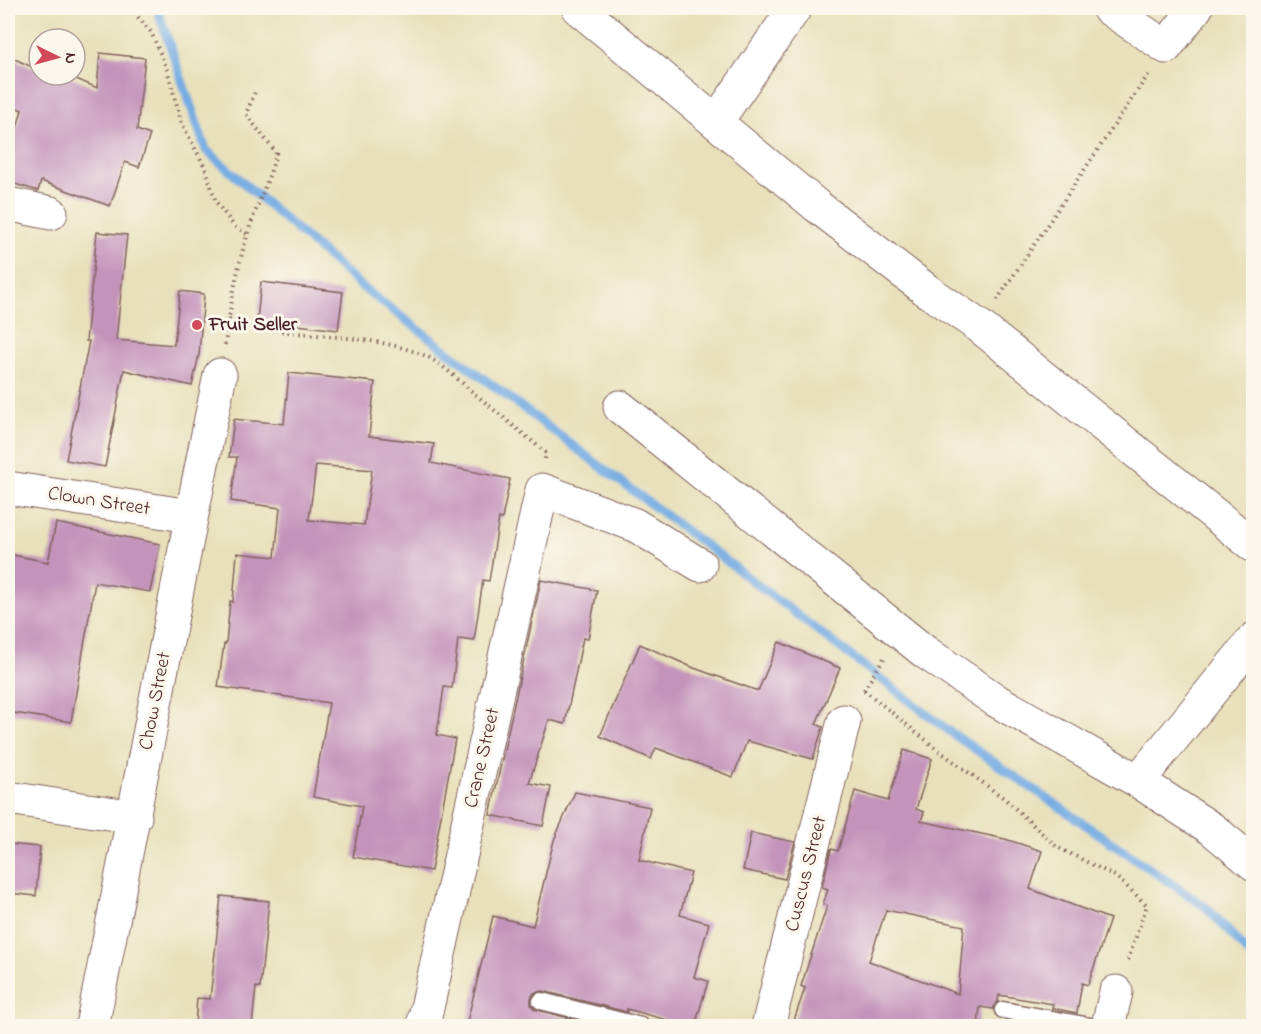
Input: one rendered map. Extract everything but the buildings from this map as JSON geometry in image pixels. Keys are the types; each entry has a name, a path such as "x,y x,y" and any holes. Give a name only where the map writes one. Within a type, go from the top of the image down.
{"street":[{"path":"578,8 836,220 929,292 979,326 1254,546"},
{"path":"716,122 795,8"},
{"path":"1108,8 1166,47 1196,8"},
{"path":"8,204 51,213"},
{"name":"Chow Street","path":"92,1026 135,817 191,516 220,375"},
{"path":"620,407 925,652 997,701 1138,781 1212,829 1254,864"},
{"name":"Clown Street","path":"8,488 191,516"},
{"path":"542,490 635,525 700,565"},
{"name":"Crane Street","path":"423,1026 542,490"},
{"path":"1138,781 1254,639"},
{"name":"Cuscus Street","path":"768,1026 844,721"},
{"path":"8,798 135,817"},
{"path":"1108,1026 1116,992"}],"lane":[{"path":"541,1001 641,1026"},
{"path":"1003,1010 1090,1026"}],"path":[{"path":"130,8 151,32 155,41 167,69 182,124 205,166 216,202 234,226 247,234"},
{"path":"979,326 1166,47"},
{"path":"220,375 236,279 247,234 276,153 246,114 255,92"},
{"path":"229,319 250,327 386,344 423,354 453,375 546,453 542,490"},
{"path":"885,657 864,690 938,750 1005,799 1057,847 1115,876 1148,905 1116,992"}],"waterway":[{"path":"157,8 206,150 362,287 953,734 1207,908 1254,959"}],"place":[{"name":"Fruit Seller","path":"197,325"}]}
